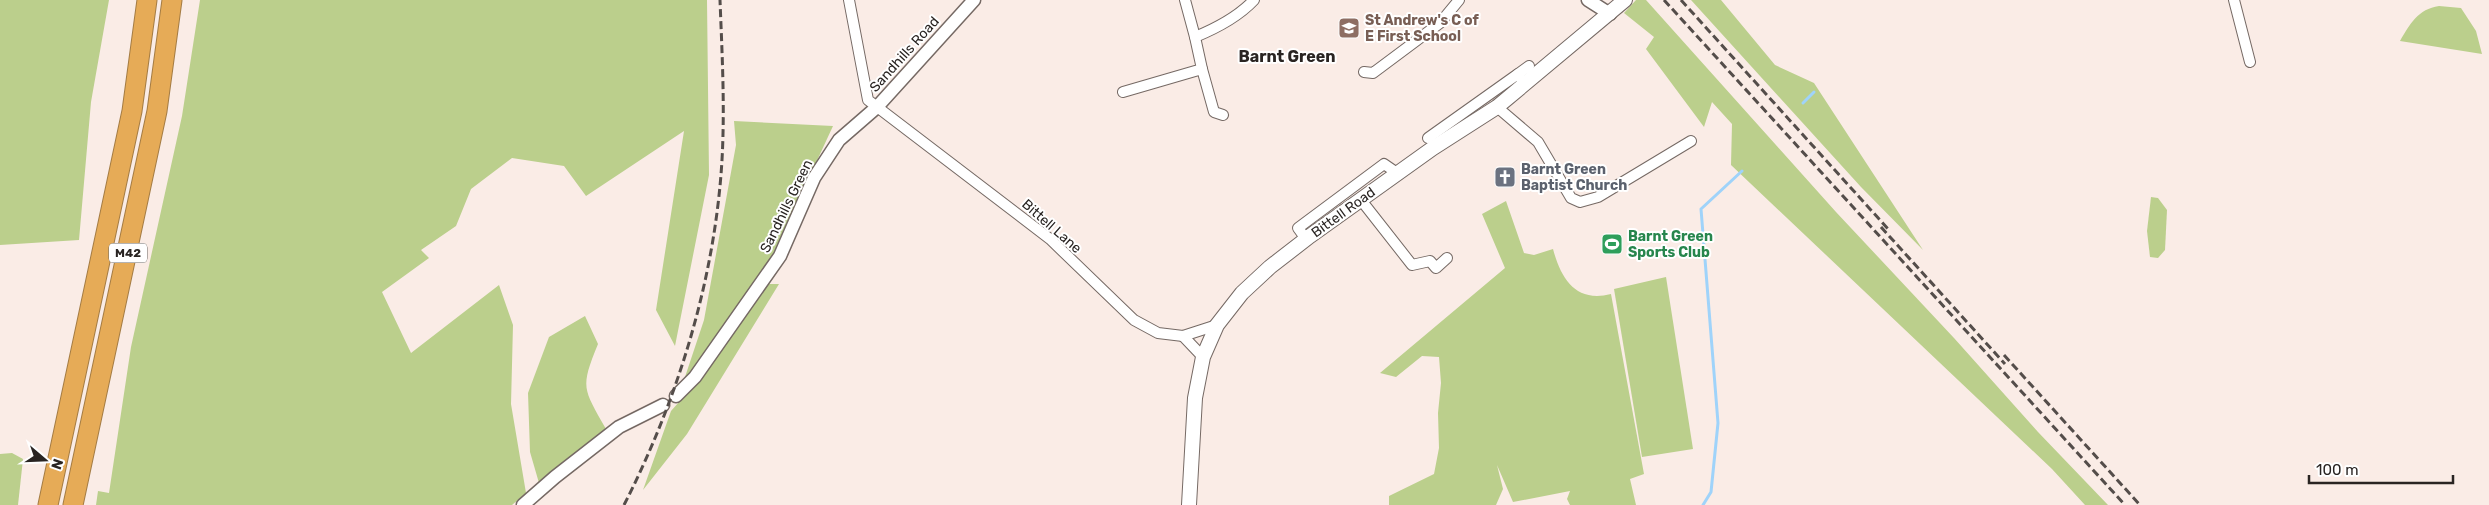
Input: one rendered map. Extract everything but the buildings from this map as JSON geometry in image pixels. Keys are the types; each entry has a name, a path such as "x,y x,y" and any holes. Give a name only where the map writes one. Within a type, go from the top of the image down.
{"highway":[{"name":"M42","path":"48,505 132,111 147,0"},
{"name":"M42","path":"73,505 157,111 172,0"}],"main road":[{"name":"Bittell Road","path":"1189,505 1195,398 1203,357 1217,325 1242,292 1306,239 1397,173 1455,127 1497,107 1522,79 1626,0"}],"street":[{"path":"849,0 868,100 877,107"},
{"name":"Sandhills Road","path":"877,107 974,0"},
{"path":"1185,0 1214,112 1223,115"},
{"path":"1195,37 1213,30 1243,12 1254,0"},
{"path":"1364,72 1373,73 1411,46 1440,23 1459,0"},
{"path":"1588,0 1610,14"},
{"path":"2234,0 2250,62"},
{"path":"1428,138 1455,127 1522,79 1529,66"},
{"path":"1123,92 1202,69"},
{"name":"Bittell Lane","path":"877,107 1050,239 1126,315 1158,332 1183,336 1217,325"},
{"name":"Sandhills Green","path":"676,396 695,377 780,256 814,178 838,140 877,107"},
{"path":"1497,107 1538,142 1571,198 1580,202 1598,197 1691,141"},
{"path":"1306,239 1298,228 1384,164 1397,173"},
{"path":"1361,200 1412,265 1430,261 1436,268 1447,258"},
{"path":"1183,336 1203,357"},
{"path":"522,505 619,427 663,405 676,396"}],"green space":[{"path":"0,0 109,0 91,102 79,240 0,245"},
{"path":"200,0 707,0 709,175 675,346 656,310 684,131 586,196 564,166 512,158 471,189 456,226 421,250 429,258 382,292 411,353 499,285 513,325 511,404 526,493 512,505 96,505 98,491 109,493 131,347 182,116"},
{"path":"1636,0 1646,0 1836,212 1954,338 2038,432 2108,505 2085,505 2052,469 1731,165 1732,124 1712,102 1704,127 1646,49 1654,37 1624,13"},
{"path":"1691,0 1721,0 1775,65 1814,83 1923,250 1861,187"},
{"path":"2439,6 2461,8 2476,31 2482,54 2400,41 2415,18 2425,10"},
{"path":"734,121 833,126 771,260 689,379 685,377 704,320 736,145"},
{"path":"2151,197 2158,198 2167,210 2165,250 2158,258 2150,257 2147,231"},
{"path":"1506,201 1524,253 1534,255 1553,249 1556,260 1566,279 1579,292 1599,296 1611,294 1644,474 1630,479 1636,505 1570,505 1567,499 1570,491 1513,502 1497,465 1503,489 1496,505 1389,505 1389,496 1434,474 1439,448 1438,413 1441,383 1439,357 1422,356 1396,377 1380,373 1505,268 1482,214"},
{"path":"1666,277 1693,449 1642,457 1614,289"},
{"path":"768,284 779,284 687,434 643,490 671,411 687,393"},
{"path":"585,316 598,344 588,370 587,388 593,405 606,429 539,483 530,452 528,393 549,337"},
{"path":"12,453 23,459 18,505 0,505 0,454"}],"waterway":[{"path":"1803,103 1814,92"},
{"path":"1703,505 1711,492 1718,423 1701,209 1742,171"}],"railway":[{"path":"624,505 661,423 677,381 691,337 711,249 718,205 723,140 720,0"},
{"path":"1664,0 2125,505"},
{"path":"1681,0 1889,230"},
{"path":"1881,227 2005,364"},
{"path":"2004,355 2140,505"}],"place":[{"name":"St Andrew's C of E First School","path":"1349,28"},
{"name":"Barnt Green Baptist Church","path":"1505,177"},
{"name":"Barnt Green Sports Club","path":"1612,244"}],"district":[{"name":"Barnt Green","path":"1287,56"}]}
